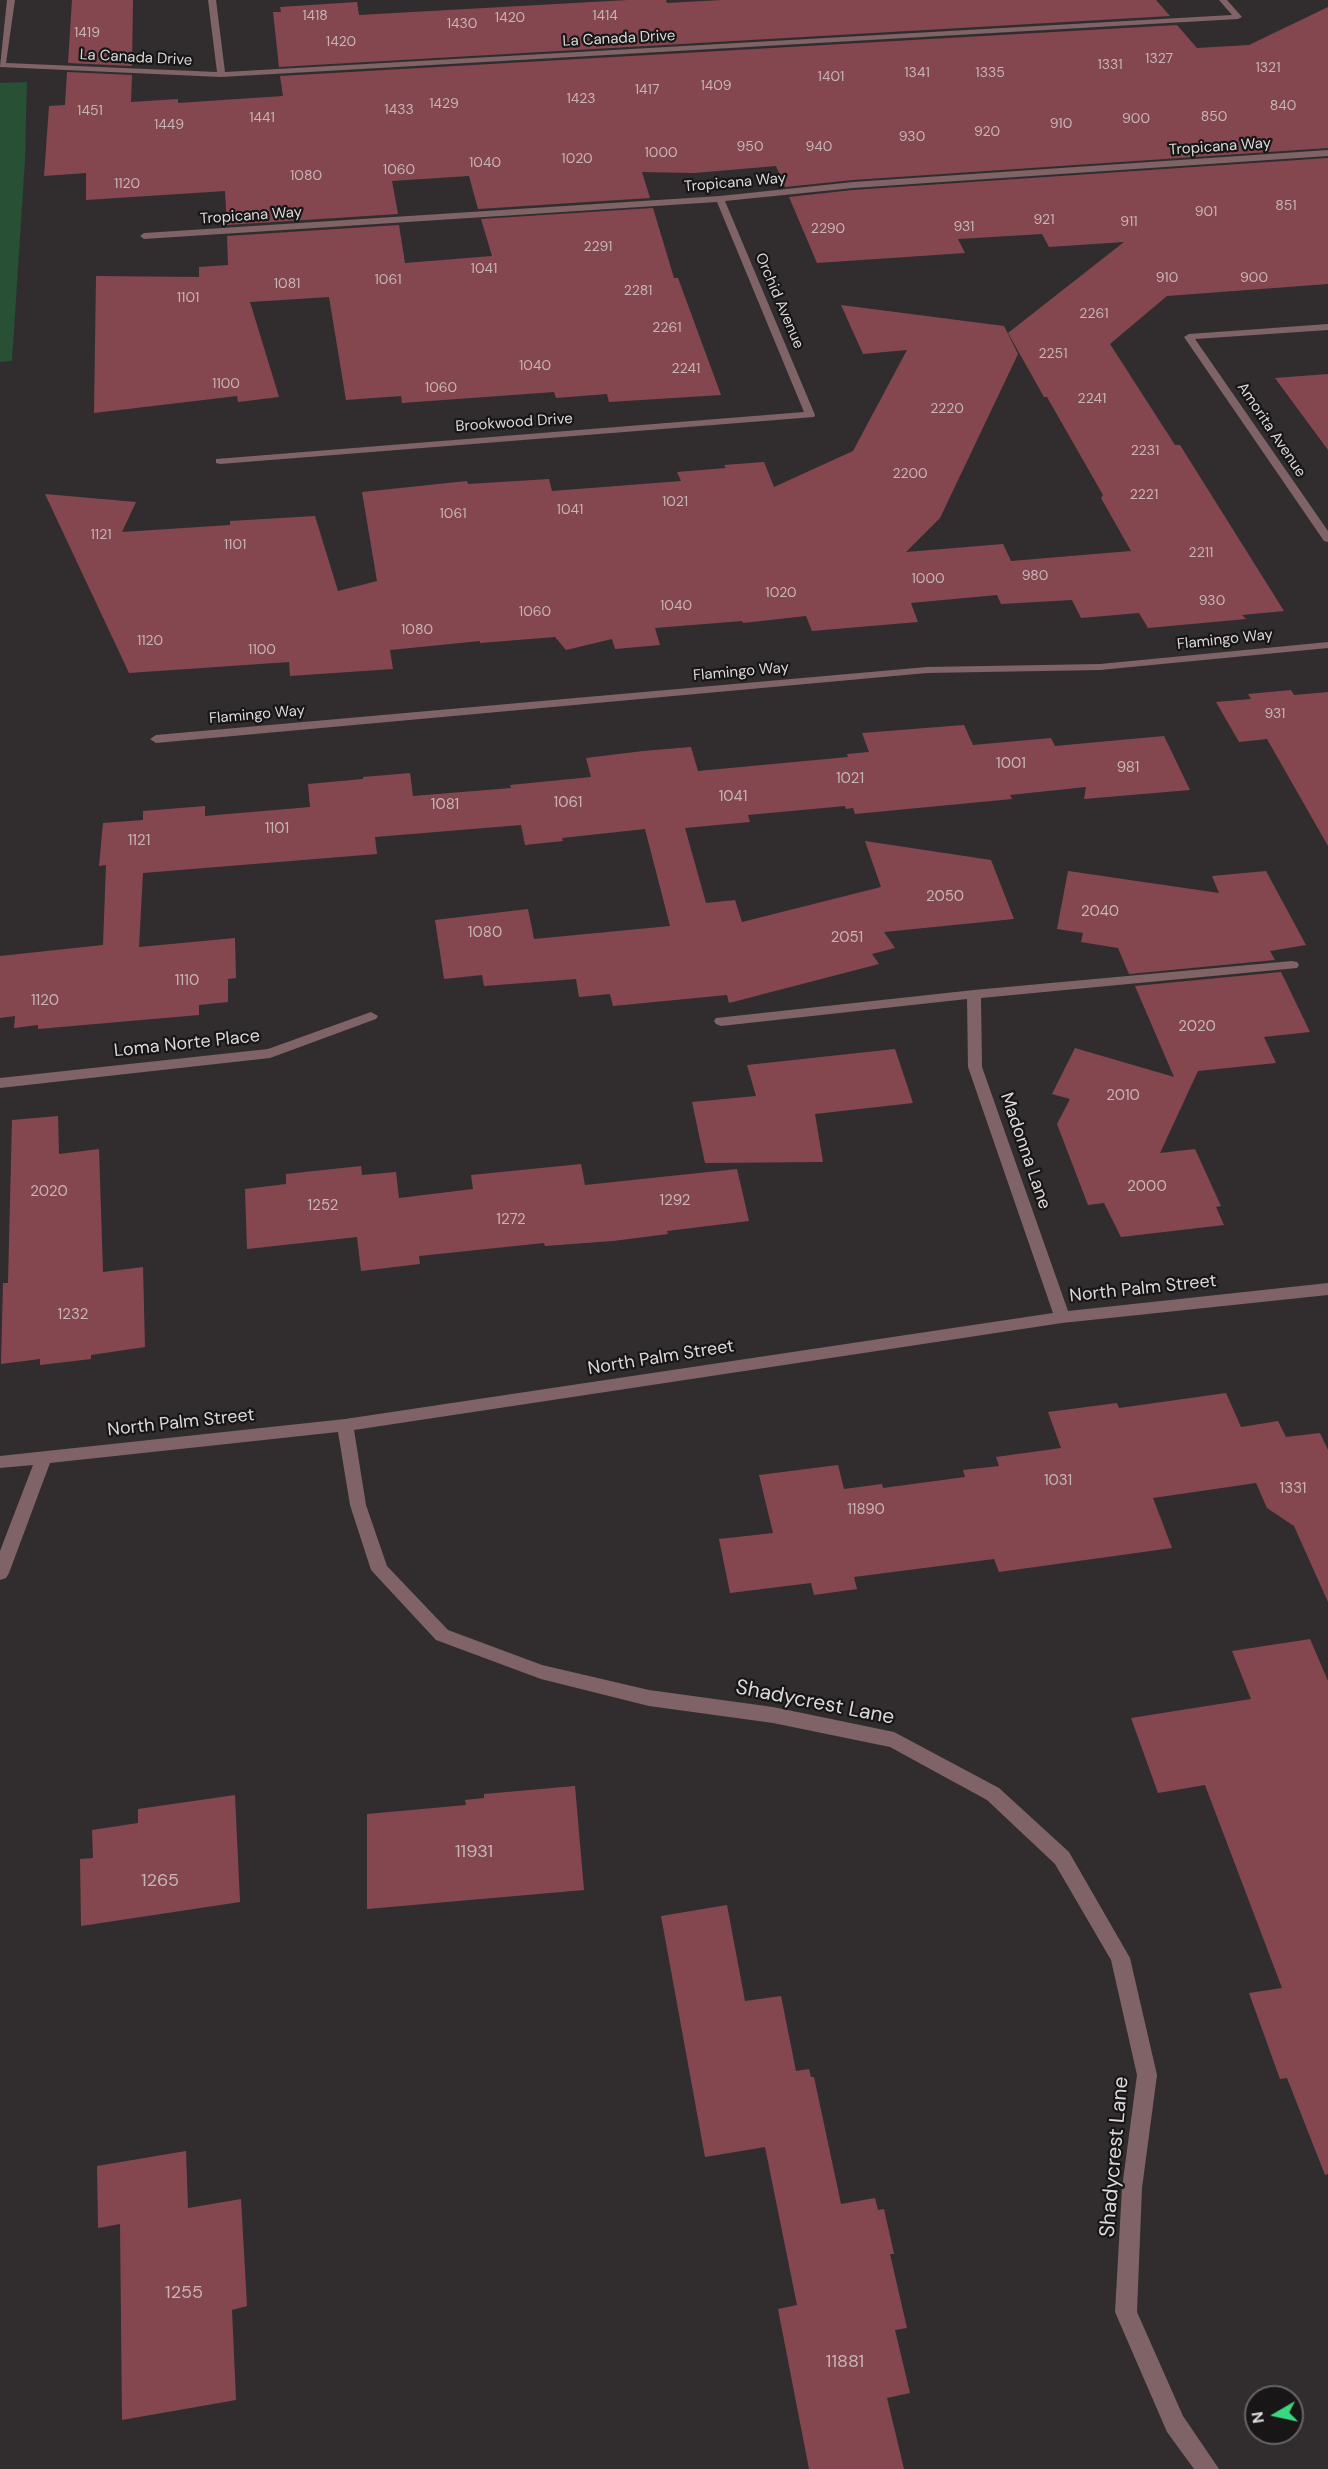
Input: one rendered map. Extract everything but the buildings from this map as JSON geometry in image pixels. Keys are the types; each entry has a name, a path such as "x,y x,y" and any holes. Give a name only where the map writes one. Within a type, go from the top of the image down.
{"street":[{"path":"0,14 11,13 11,0"},
{"path":"213,0 221,75"},
{"name":"La Canada Drive","path":"11,13 2,65 221,75 1238,17 1223,0"},
{"name":"Tropicana Way","path":"144,236 720,199 853,185 1328,153"},
{"name":"Orchid Avenue","path":"720,199 810,415"},
{"name":"Amorita Avenue","path":"1328,327 1189,337 1328,539"},
{"name":"Brookwood Drive","path":"220,461 810,415"},
{"name":"Flamingo Way","path":"156,739 927,670 1100,667 1328,645"},
{"path":"721,1021 974,994 1292,965"},
{"name":"Madonna Lane","path":"974,994 975,1066 1062,1317"},
{"name":"Loma Norte Place","path":"0,1083 270,1053 371,1016"},
{"name":"North Palm Street","path":"0,1462 345,1425 1062,1317 1328,1289"},
{"name":"Shadycrest Lane","path":"345,1425 358,1505 380,1570 442,1635 541,1672 649,1698 773,1714 894,1740 993,1794 1062,1858 1120,1958 1147,2075 1132,2188 1126,2312 1175,2424 1208,2469"},
{"path":"0,1573 44,1457"}],"green space":[{"path":"27,82 25,160 12,361 0,362 0,83"}]}
